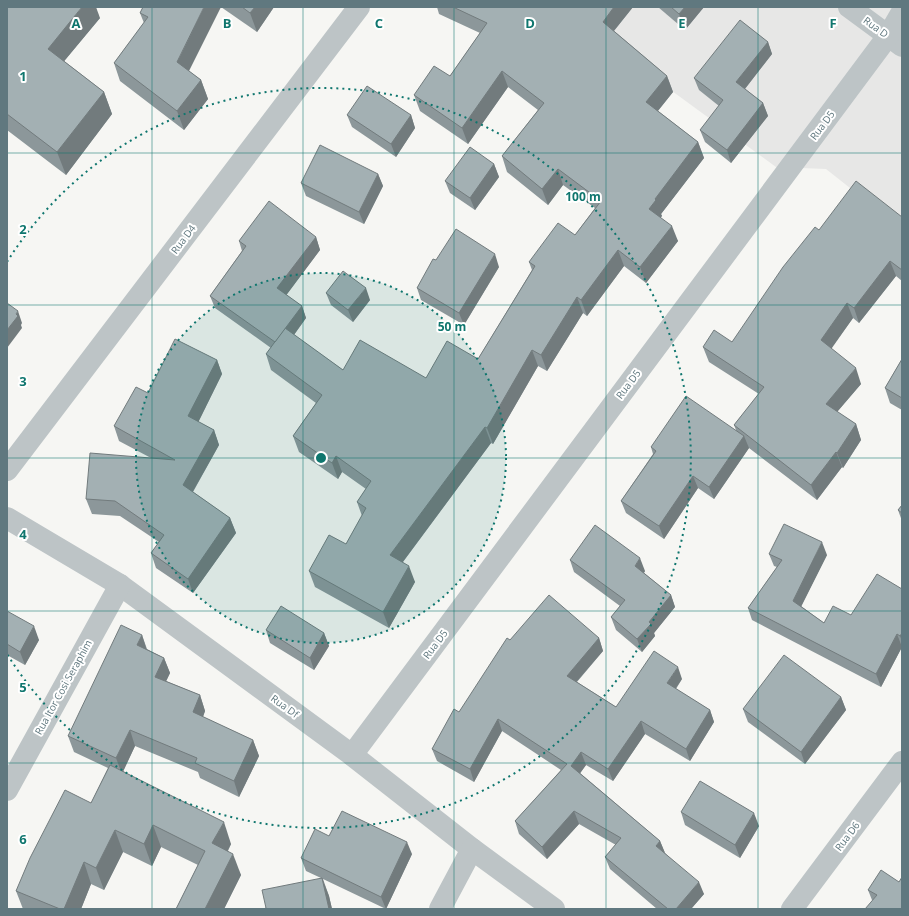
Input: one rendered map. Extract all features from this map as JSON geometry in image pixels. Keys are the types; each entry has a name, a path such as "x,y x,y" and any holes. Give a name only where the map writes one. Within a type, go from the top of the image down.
{"street":[{"name":"Rua D4","path":"7,470 359,7"},
{"name":"Rua D","path":"849,7 895,41"},
{"name":"Rua D5","path":"352,755 895,41 902,12"},
{"name":"Rua Df","path":"7,518 120,585 352,755 472,848 554,909"},
{"name":"Rua Itor Cosi Seraphim","path":"7,790 120,585"},
{"name":"Rua D6","path":"792,909 902,762"},
{"path":"440,909 472,848"}],"shaded area":[{"path":"557,7 902,7 902,229 826,169 776,167"}],"building":[{"path":"7,7 82,7 48,49 104,92 57,152 7,114"},
{"path":"143,7 204,7 177,62 201,80 177,111 114,63 148,17 140,13"},
{"path":"242,7 255,7 250,13"},
{"path":"453,7 614,7 603,22 667,76 646,102 698,142 649,209 672,226 640,267 618,250 581,300 577,297 541,355 532,350 487,428 485,427 390,555 409,566 383,612 309,571 329,535 346,544 366,508 357,502 371,481 336,456 332,463 293,436 322,395 266,354 285,328 343,370 360,340 426,378 447,341 478,359 535,266 529,262 558,223 575,235 601,201 558,169 542,189 502,156 544,103 502,71 462,128 414,95 434,66 450,76 487,23"},
{"path":"671,7 685,7 679,14"},
{"path":"740,20 768,42 736,82 763,103 727,150 700,130 723,100 694,78"},
{"path":"367,86 411,115 391,144 347,115"},
{"path":"320,145 378,174 359,212 301,183"},
{"path":"470,147 494,164 470,198 445,181"},
{"path":"856,181 902,217 902,270 890,261 854,308 847,303 821,340 856,368 826,404 856,424 837,453 836,452 811,485 734,425 764,387 703,347 714,330 732,342 783,267 815,227 819,230"},
{"path":"269,201 316,237 277,288 302,306 275,342 210,296 246,246 239,241"},
{"path":"456,229 495,254 459,313 417,288 433,259 436,260"},
{"path":"343,271 366,288 348,310 326,293"},
{"path":"7,303 18,311 16,314 18,316 7,330"},
{"path":"175,339 217,360 188,416 214,430 183,485 230,518 188,579 151,553 164,535 115,501 86,499 90,453 175,460 114,426 136,387 148,393"},
{"path":"902,359 902,398 885,388"},
{"path":"686,396 744,436 709,487 693,476 659,526 621,501 656,451 651,447"},
{"path":"902,505 902,513 898,510"},
{"path":"784,524 822,542 793,601 824,623 833,606 851,615 877,574 902,589 902,633 900,636 897,634 876,674 748,608 782,560 769,554"},
{"path":"595,525 640,558 635,566 671,595 649,622 651,624 637,639 611,617 625,600 570,560"},
{"path":"549,595 599,638 567,676 616,707 654,651 678,667 667,683 710,710 686,749 641,721 608,769 581,752 571,766 660,841 656,846 699,882 676,909 668,909 605,857 621,838 574,811 542,847 515,821 567,764 498,719 470,769 432,749 454,709 459,712 507,638 510,640"},
{"path":"281,606 324,633 310,658 266,630"},
{"path":"7,611 34,626 20,652 7,644"},
{"path":"121,625 142,635 137,645 164,658 155,677 200,695 193,712 253,740 234,781 195,763 197,758 130,730 116,758 68,736"},
{"path":"784,655 841,697 801,752 743,709"},
{"path":"110,765 224,822 212,843 233,854 205,909 176,909 205,851 153,825 144,844 115,830 96,868 84,862 64,909 60,909 16,891 30,858 65,790 91,803"},
{"path":"700,781 754,813 735,845 681,812"},
{"path":"342,811 407,842 381,897 301,858 315,829 329,836"},
{"path":"881,870 899,882 902,877 902,909 865,909 877,895 868,890"},
{"path":"322,878 329,909 263,909 266,908 262,890"}]}
